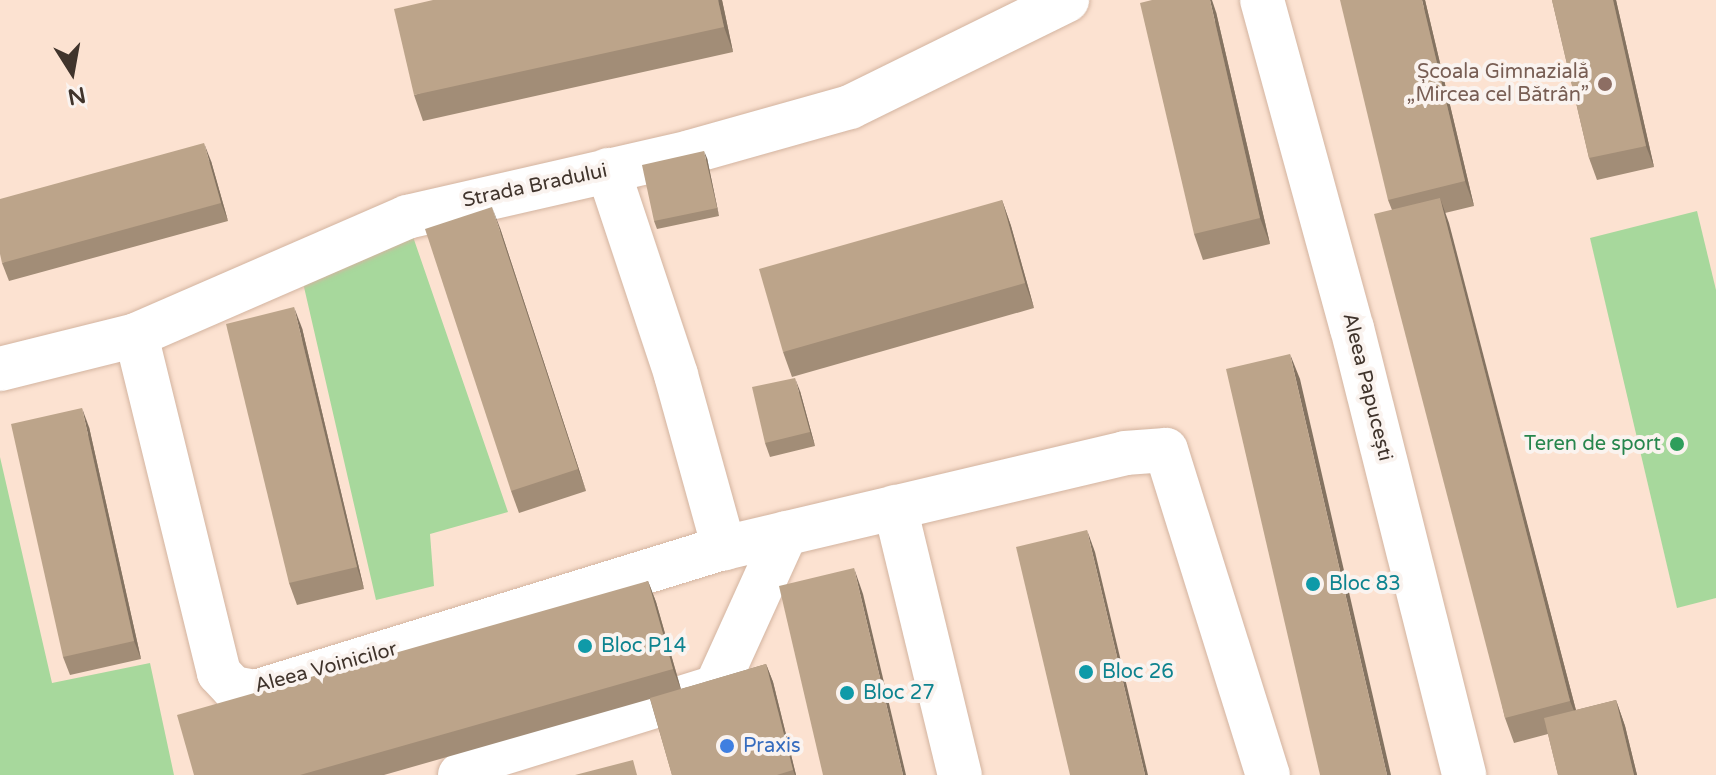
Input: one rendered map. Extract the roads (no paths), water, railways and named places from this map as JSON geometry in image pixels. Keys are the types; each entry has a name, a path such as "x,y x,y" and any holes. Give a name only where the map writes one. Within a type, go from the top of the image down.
{"street":[{"name":"Strada Bradului","path":"0,369 136,335 407,217 608,170 850,107 1067,0"},
{"name":"Aleea Papucești","path":"1262,0 1352,328 1464,775"},
{"path":"608,170 676,375 724,548"},
{"name":"Aleea Voinicilor","path":"136,335 219,673 233,688 255,692 724,548 1125,453 1166,450 1268,775"},
{"path":"895,507 960,775"},
{"path":"460,775 487,758 716,687 786,533"}],"place":[{"name":"Școala Gimnazială „Mircea cel Bătrân”","path":"1605,84"},
{"name":"Teren de sport","path":"1677,444"},
{"name":"Bloc 83","path":"1313,584"},
{"name":"Bloc P14","path":"585,646"},
{"name":"Bloc 26","path":"1086,672"},
{"name":"Bloc 27","path":"847,693"},
{"name":"Praxis","path":"727,746"}]}
